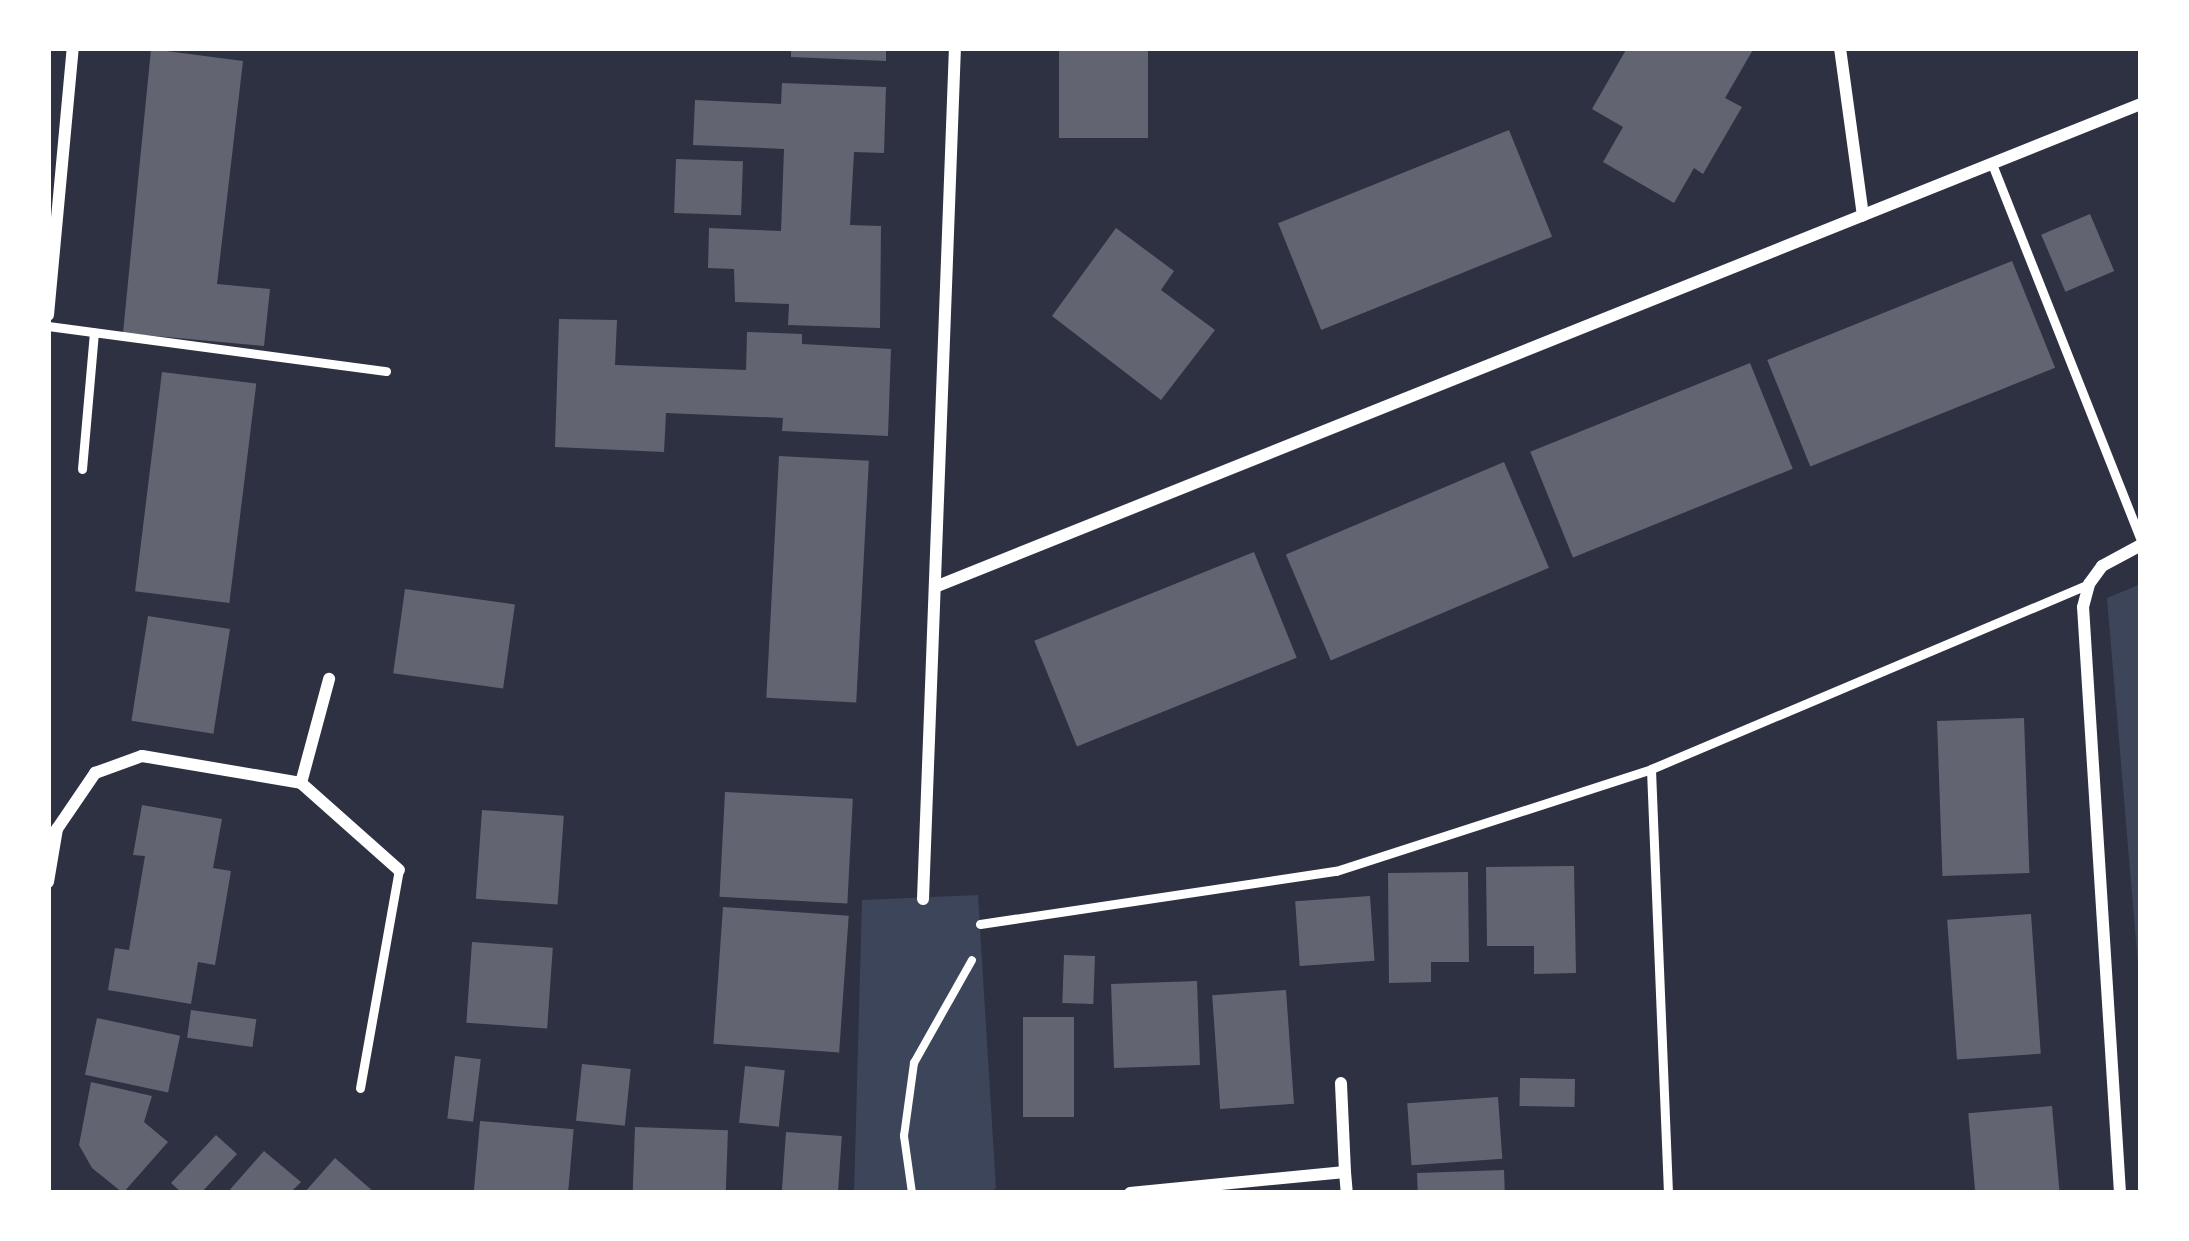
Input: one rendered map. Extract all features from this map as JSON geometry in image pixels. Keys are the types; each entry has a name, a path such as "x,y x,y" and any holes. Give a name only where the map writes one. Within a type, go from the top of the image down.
{"street":[{"path":"48,316 73,48"},
{"path":"923,899 955,48"},
{"path":"1840,48 1863,215"},
{"path":"935,587 2141,104"},
{"path":"2120,1193 2083,607 2089,584 2117,554 2141,543"},
{"path":"301,784 329,679"},
{"path":"48,882 58,829 95,773 142,756 301,784 399,869"},
{"path":"1341,1083 1347,1193"},
{"path":"1130,1193 1345,1172"}],"lane":[{"path":"1991,164 2141,543"},
{"path":"48,326 386,371"},
{"path":"82,469 94,333"},
{"path":"980,924 1336,871 1651,769 2089,584"},
{"path":"1651,769 1668,1193"},
{"path":"360,1088 399,869"}],"path":[{"path":"913,1193 904,1136 914,1063 962,982 981,938 980,924"}],"shaded area":[{"path":"2141,584 2141,1001 2107,598"},
{"path":"978,895 996,1188 990,1193 854,1193 862,900"}],"building":[{"path":"791,48 886,48 886,61 791,57"},
{"path":"1059,48 1148,48 1148,138 1059,138"},
{"path":"1627,48 1754,48 1725,98 1742,107 1703,174 1694,168 1674,203 1603,162 1623,127 1592,109"},
{"path":"151,49 243,61 217,284 270,289 264,346 123,333"},
{"path":"782,83 886,87 884,153 854,152 850,225 881,226 880,328 788,325 789,304 735,302 734,269 708,268 709,228 781,231 784,149 693,145 695,100 781,104"},
{"path":"1509,130 1552,237 1321,330 1278,223"},
{"path":"676,159 743,161 741,215 674,213"},
{"path":"2090,214 2114,271 2065,292 2041,235"},
{"path":"1116,228 1174,271 1161,290 1215,330 1161,400 1052,316"},
{"path":"2012,261 2055,368 1810,467 1767,360"},
{"path":"559,319 617,320 615,365 746,370 747,332 802,334 802,344 891,349 888,436 782,431 783,418 666,413 664,452 555,447"},
{"path":"1750,363 1793,469 1573,557 1530,452"},
{"path":"162,372 256,384 229,603 135,591"},
{"path":"779,456 869,461 856,702 766,698"},
{"path":"1504,462 1549,568 1331,660 1286,555"},
{"path":"1254,552 1297,658 1077,746 1034,641"},
{"path":"405,589 515,604 503,689 393,673"},
{"path":"148,616 230,629 213,734 131,721"},
{"path":"2024,718 2029,873 1942,876 1937,721"},
{"path":"725,792 853,799 847,904 720,897"},
{"path":"142,805 222,819 213,868 231,871 215,965 198,962 191,1004 108,990 115,948 129,950 145,856 133,855"},
{"path":"482,810 564,816 558,905 476,899"},
{"path":"1574,866 1576,973 1534,974 1534,946 1487,946 1486,867"},
{"path":"1468,872 1469,962 1431,962 1431,982 1389,983 1388,873"},
{"path":"1370,896 1375,961 1300,966 1295,901"},
{"path":"723,907 849,916 839,1052 713,1044"},
{"path":"2031,914 2041,1054 1957,1060 1947,920"},
{"path":"472,942 553,948 547,1028 466,1023"},
{"path":"1064,955 1095,956 1093,1004 1062,1003"},
{"path":"1197,981 1200,1065 1114,1068 1111,984"},
{"path":"1286,990 1294,1104 1220,1109 1212,995"},
{"path":"191,1010 256,1019 252,1047 187,1038"},
{"path":"1023,1017 1074,1017 1074,1117 1023,1117"},
{"path":"97,1018 180,1036 168,1092 85,1075"},
{"path":"455,1056 481,1059 473,1122 447,1119"},
{"path":"582,1064 631,1069 625,1126 576,1121"},
{"path":"745,1066 785,1070 779,1127 739,1123"},
{"path":"1520,1078 1575,1079 1575,1107 1520,1106"},
{"path":"91,1082 152,1096 144,1122 168,1142 123,1193 92,1168 79,1145"},
{"path":"1498,1097 1502,1159 1412,1165 1407,1103"},
{"path":"2052,1106 2060,1193 1975,1193 1968,1113"},
{"path":"480,1121 574,1129 568,1193 474,1193"},
{"path":"635,1127 728,1130 726,1193 633,1193"},
{"path":"786,1132 842,1136 838,1193 782,1193"},
{"path":"216,1135 237,1154 201,1193 182,1193 171,1183"},
{"path":"264,1151 301,1182 290,1193 227,1193"},
{"path":"335,1158 375,1193 304,1193"},
{"path":"1504,1170 1505,1193 1418,1193 1417,1173"}]}
